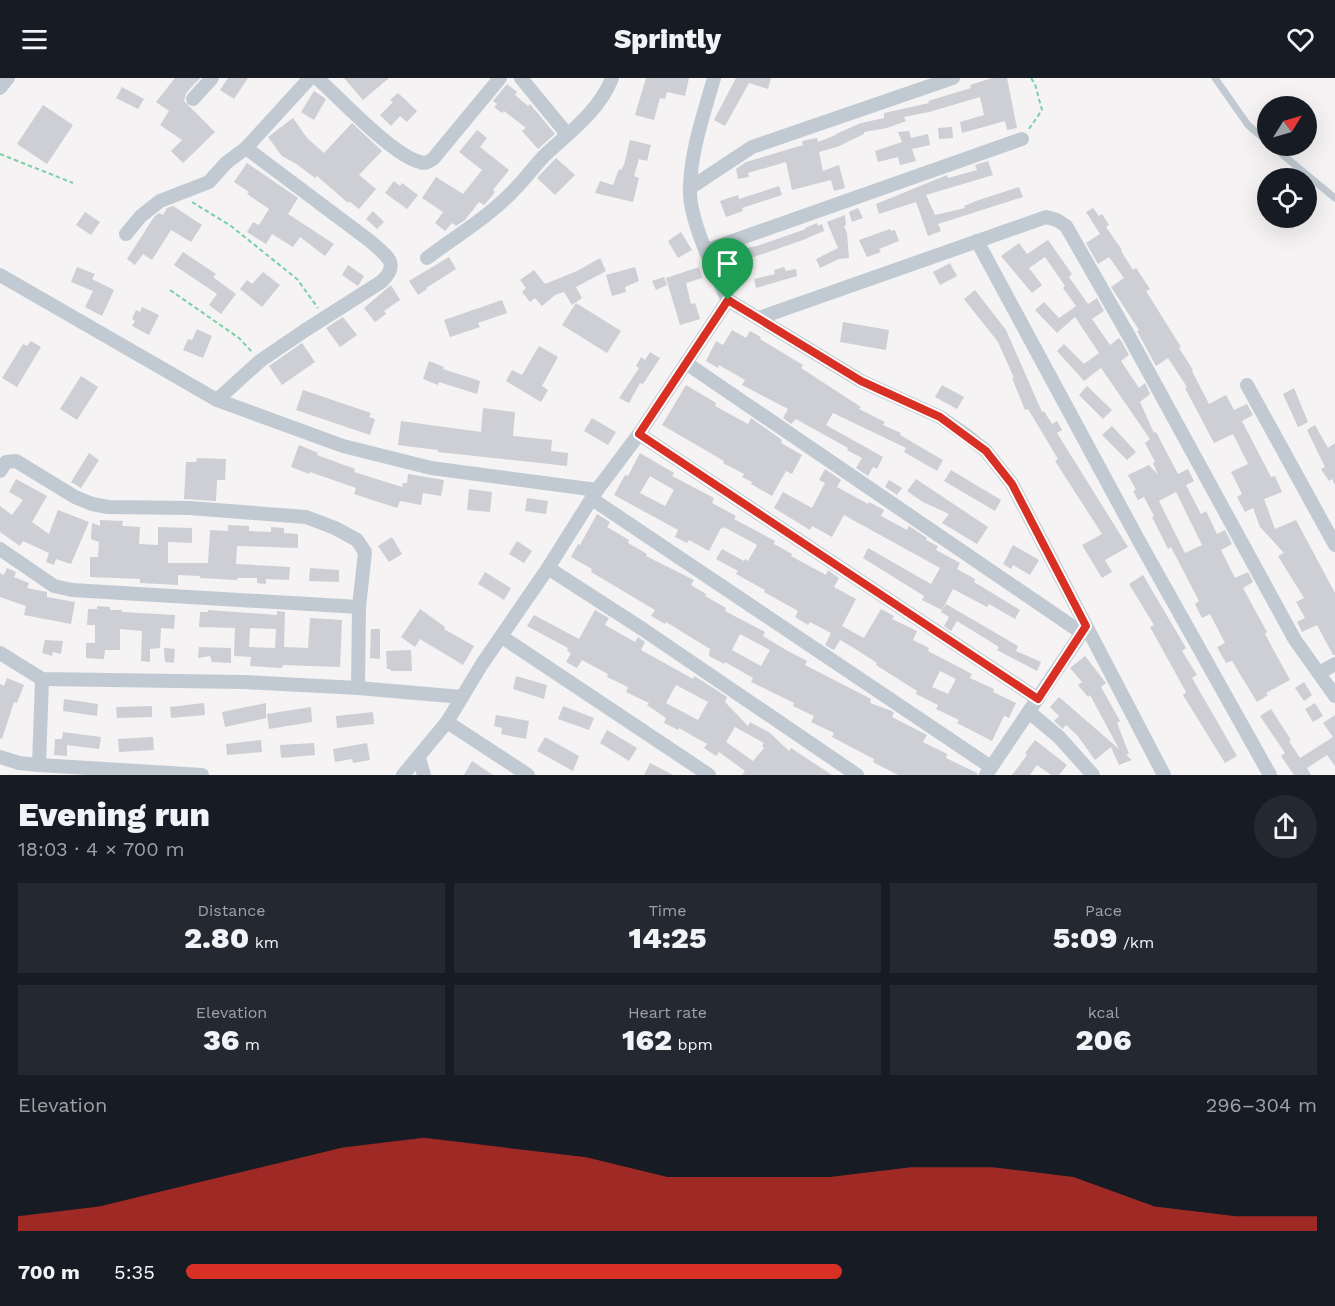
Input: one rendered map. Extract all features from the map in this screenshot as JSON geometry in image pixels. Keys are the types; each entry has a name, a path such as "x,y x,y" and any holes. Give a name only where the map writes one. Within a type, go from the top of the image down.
{"street":[{"path":"0,88 8,78"},
{"path":"193,99 212,78"},
{"path":"126,234 141,216 160,201 209,182 246,148 310,78"},
{"path":"317,78 400,154 426,163 433,159 500,78"},
{"path":"521,78 567,134"},
{"path":"427,258 506,198 540,160 602,99 612,78"},
{"path":"714,78 694,155 690,188 693,215 728,300 861,381 940,417 986,451 1012,484 1084,630 1164,775"},
{"path":"690,188 752,147 953,78"},
{"path":"707,250 1022,139"},
{"path":"218,400 260,361 381,282 390,271 391,264 388,257 370,241 246,148"},
{"path":"759,318 1046,217 1057,220 1066,226 1130,338 1295,640 1335,696"},
{"path":"977,241 1139,541 1270,775"},
{"path":"0,275 218,400 343,446 431,468 594,495 989,771 1084,630"},
{"path":"403,775 447,722 482,664 548,568 594,495 639,434 728,300"},
{"path":"686,363 1084,630"},
{"path":"1246,385 1335,545"},
{"path":"639,434 1038,699"},
{"path":"0,471 6,462 16,460 75,497 108,507 190,508 306,517 335,528 357,540 365,552 359,607 358,688"},
{"path":"0,549 54,585 72,590 359,607"},
{"path":"548,568 644,630 857,775"},
{"path":"502,637 710,775"},
{"path":"0,653 42,679 244,682 358,688 462,697"},
{"path":"1319,673 1335,664"},
{"path":"39,765 42,679"},
{"path":"1029,712 1059,737 1093,775"},
{"path":"447,722 528,775"},
{"path":"0,757 19,763 39,765 202,775"},
{"path":"419,758 424,775"}],"lane":[{"path":"1215,78 1248,125 1257,133"},
{"path":"1284,156 1335,198"}],"path":[{"path":"1022,139 1042,110 1035,84 1031,78"},
{"path":"0,154 73,183"},
{"path":"172,196 197,204 231,226 297,279 326,318"},
{"path":"170,290 239,338 260,361"}],"building":[{"path":"175,78 200,78 186,93 184,101 215,132 183,163 171,151 182,140 160,125 169,111 156,102"},
{"path":"228,78 248,78 234,99 220,90"},
{"path":"344,78 389,78 363,100"},
{"path":"646,78 689,78 685,96 667,92 665,99 660,98 654,120 635,115"},
{"path":"736,78 771,78 768,89 749,83 725,126 714,120"},
{"path":"992,78 1007,78 1017,128 1007,130 1005,121 962,133 960,122 984,115 980,97 904,117 906,121 887,128 864,132 837,147 819,152 823,171 839,165 845,188 834,191 831,180 792,190 786,162 748,173 749,177 738,179 736,169 746,162 803,145 802,141 817,138 818,142 861,123 884,118 884,113 929,103 928,101 971,88 970,85"},
{"path":"507,84 517,92 515,95 528,106 530,104 555,134 538,149 522,131 526,128 504,111 502,113 494,107 497,104 493,101"},
{"path":"122,87 144,99 138,109 116,98"},
{"path":"314,91 326,99 314,120 301,112"},
{"path":"398,93 417,111 407,122 400,116 391,126 380,115 393,102 390,100"},
{"path":"43,105 73,125 47,164 17,144"},
{"path":"293,118 307,138 324,153 352,123 382,151 359,175 376,189 359,209 349,201 348,203 317,176 315,178 282,156 268,137"},
{"path":"952,127 953,138 939,139 938,128"},
{"path":"477,130 487,138 480,147 509,170 484,205 479,202 465,220 456,226 452,223 445,231 435,223 443,212 422,198 436,177 463,194 482,170 459,152"},
{"path":"909,131 911,138 928,134 930,145 912,149 916,161 900,165 898,157 878,162 875,151 902,142 898,132"},
{"path":"630,140 651,145 647,161 639,159 634,176 639,178 633,202 595,193 600,181 613,185 619,169 621,170 624,165"},
{"path":"556,158 575,175 555,195 537,178"},
{"path":"988,161 993,175 926,195 935,215 965,208 964,206 976,201 1019,187 1023,197 938,224 941,231 928,236 916,202 879,214 876,204 947,175 948,178 977,170 975,165"},
{"path":"247,163 298,198 288,214 334,244 325,256 300,237 293,247 272,234 266,244 247,232 253,222 259,225 269,209 234,182"},
{"path":"394,181 400,186 402,183 418,195 407,209 385,193"},
{"path":"779,186 782,195 742,208 743,211 726,217 720,201 738,195 739,199"},
{"path":"173,206 202,225 191,242 171,230 152,260 143,254 135,265 127,259 154,217 159,213 163,215 167,208"},
{"path":"858,208 863,218 852,222 849,212"},
{"path":"1093,208 1099,216 1102,214 1109,225 1106,227 1133,270 1136,268 1150,289 1146,291 1181,347 1179,348 1193,370 1209,404 1226,395 1234,410 1247,404 1253,415 1242,421 1271,477 1275,476 1282,492 1264,499 1275,529 1296,520 1335,593 1335,655 1317,625 1302,632 1297,622 1305,618 1296,602 1304,598 1278,556 1284,553 1260,527 1253,508 1245,512 1237,497 1242,494 1231,472 1248,464 1233,434 1214,443 1185,388 1187,387 1168,358 1156,366 1137,331 1139,330 1111,287 1124,278 1109,257 1098,264 1086,243 1100,234 1086,212"},
{"path":"373,211 384,222 377,229 366,219"},
{"path":"85,212 100,222 91,235 76,225"},
{"path":"845,215 846,225 844,226 847,233 849,258 839,259 820,268 816,259 838,248 827,222"},
{"path":"817,223 818,226 822,224 824,231 745,260 742,249 757,246"},
{"path":"890,229 895,230 899,241 867,257 859,240"},
{"path":"681,232 692,250 678,258 668,241"},
{"path":"1048,240 1072,274 1069,277 1088,304 1097,298 1104,311 1092,319 1110,345 1119,338 1129,355 1121,361 1139,388 1145,383 1150,394 1140,402 1154,433 1156,432 1178,474 1188,469 1194,481 1186,485 1201,514 1206,511 1217,534 1225,530 1232,544 1221,550 1235,578 1248,572 1253,582 1243,588 1290,680 1266,693 1268,695 1257,702 1232,661 1226,663 1217,647 1225,643 1210,614 1202,618 1195,604 1199,601 1171,547 1168,549 1144,497 1138,500 1133,491 1136,490 1128,475 1149,465 1158,475 1153,463 1155,462 1145,443 1150,439 1101,368 1084,381 1057,351 1064,344 1084,364 1099,353 1075,317 1057,333 1035,310 1044,302 1059,318 1076,306 1063,288 1065,286 1045,257 1029,268 1042,285 1032,293 1001,256 1019,243 1027,254","holes":["1176,492 1202,545 1185,553 1159,501"]},
{"path":"183,252 216,274 213,277 236,294 221,314 209,305 217,294 174,265"},
{"path":"449,257 456,269 418,295 409,281"},
{"path":"600,258 606,271 576,287 582,298 572,305 564,292 555,295 542,306 535,298 530,302 522,292 526,288 520,280 534,270 545,284 577,271"},
{"path":"950,263 957,276 940,285 933,272"},
{"path":"348,265 364,276 358,286 342,275"},
{"path":"77,267 95,274 92,279 114,290 102,316 85,307 93,291 71,282"},
{"path":"635,267 639,281 625,287 626,292 612,296 606,275"},
{"path":"699,267 702,278 686,283 691,304 695,303 700,319 680,325 666,278"},
{"path":"784,267 786,271 796,269 797,276 756,288 754,279 775,274 774,270"},
{"path":"263,272 280,285 262,307 240,289 247,280 252,284"},
{"path":"664,277 667,285 656,290 652,281"},
{"path":"391,285 400,300 384,311 386,314 375,322 364,308"},
{"path":"975,290 1006,330 1042,412 1044,411 1052,424 1057,421 1062,430 1057,433 1128,547 1105,560 1112,572 1102,578 1082,545 1102,534 1055,461 1058,459 1028,409 1025,410 998,342 964,299"},
{"path":"502,300 507,313 478,323 480,327 450,337 444,320"},
{"path":"576,303 621,331 607,353 562,325"},
{"path":"142,307 159,315 149,335 132,326 136,310 140,312"},
{"path":"343,317 357,335 340,347 326,328"},
{"path":"843,322 889,330 886,350 840,342"},
{"path":"197,329 212,336 203,358 183,350 188,339 192,340"},
{"path":"732,330 746,338 750,331 761,337 760,339 803,365 801,368 861,407 859,409 885,422 883,425 901,433 900,435 943,460 937,471 904,452 906,448 833,413 826,425 883,457 877,469 873,467 868,476 856,468 862,458 847,450 848,448 796,419 791,424 783,418 788,409 742,385 745,380 719,365 718,368 706,361 716,341 723,345"},
{"path":"31,341 41,347 17,387 2,378 23,344 27,346"},
{"path":"302,343 315,362 282,385 269,366"},
{"path":"539,346 558,357 542,386 548,390 541,402 506,381 512,370 522,375"},
{"path":"650,352 660,358 643,384 640,383 629,403 619,398 639,368 636,366 641,357 645,360"},
{"path":"429,361 444,367 443,369 480,381 477,394 423,379"},
{"path":"81,376 98,387 77,420 60,409"},
{"path":"686,385 716,403 715,406 748,424 751,418 782,440 781,443 802,455 792,474 786,471 772,496 751,484 752,482 742,477 744,474 723,463 724,461 662,425"},
{"path":"942,385 964,397 957,409 935,397"},
{"path":"1087,386 1112,410 1103,419 1079,395"},
{"path":"1294,388 1308,422 1298,427 1283,394"},
{"path":"303,390 371,413 369,417 375,419 370,435 296,410"},
{"path":"483,408 515,412 513,436 552,440 551,451 568,453 567,466 438,452 438,450 398,445 401,421 481,432"},
{"path":"592,418 616,432 608,445 584,431"},
{"path":"1315,425 1328,448 1335,443 1335,485 1332,479 1329,481 1321,469 1325,467 1307,430"},
{"path":"1112,426 1136,452 1127,460 1102,435"},
{"path":"299,445 318,453 317,455 355,469 354,472 402,487 403,483 407,483 408,474 444,480 441,496 423,493 421,505 400,501 397,508 354,494 356,488 291,467"},
{"path":"89,453 99,460 81,488 71,482"},
{"path":"640,453 674,473 672,476 714,498 712,503 736,516 734,519 775,541 774,544 792,554 791,556 826,575 828,570 839,578 834,587 856,599 842,626 864,638 881,609 894,616 892,619 917,631 913,640 929,648 928,651 972,674 970,678 1016,703 1009,718 1004,716 992,741 957,723 959,720 936,709 938,705 916,694 917,691 840,640 834,650 825,645 831,633 810,622 808,625 795,617 798,611 764,592 765,590 736,574 738,571 716,559 722,549 748,561 757,545 724,527 721,528 709,551 689,540 687,543 675,537 678,530 614,495 625,475 628,476","holes":["650,476 674,490 665,506 640,493","940,671 956,679 948,694 932,687"]},
{"path":"197,458 226,459 225,480 217,480 216,501 184,499 186,462 196,462"},
{"path":"825,469 841,480 837,487 884,510 881,516 907,530 909,526 927,538 926,540 938,546 936,550 960,563 957,569 1020,610 1015,619 989,604 987,607 953,589 942,610 922,600 924,596 863,558 868,548 931,584 940,568 844,515 832,537 812,526 810,530 774,508 783,492 812,508 825,483 819,480"},
{"path":"951,470 1001,500 995,511 944,481"},
{"path":"16,479 47,496 32,522 49,534 58,510 89,522 71,564 56,559 54,565 46,562 49,553 23,541 20,546 0,532 0,506 12,515 23,500 9,492"},
{"path":"916,479 988,527 977,544 942,523 949,514 923,502 907,491"},
{"path":"889,480 902,488 897,495 885,487"},
{"path":"469,489 492,492 490,512 467,510"},
{"path":"527,498 548,501 546,514 525,511"},
{"path":"597,514 610,522 607,527 629,540 628,543 647,554 646,556 694,580 691,585 726,608 725,611 765,632 763,636 807,661 805,665 871,699 870,703 892,711 894,713 892,717 927,735 923,742 947,754 946,758 977,775 898,775 873,762 874,759 832,737 834,733 811,722 814,716 793,706 794,703 751,682 753,678 725,662 724,664 709,656 710,649 666,622 665,624 651,616 655,610 591,572 592,569 571,557 578,544 580,545","holes":["740,634 770,650 761,666 732,650"]},
{"path":"100,520 123,521 122,526 140,527 139,544 158,545 158,527 192,528 192,543 168,542 168,563 208,563 210,530 228,531 228,525 249,526 249,531 271,532 271,527 284,528 284,533 298,534 298,548 237,546 236,564 290,567 289,580 266,579 266,584 257,583 257,578 237,578 237,580 178,575 178,585 140,583 140,579 90,577 90,557 98,557 99,542 91,539 92,523 100,526"},
{"path":"392,537 402,554 389,562 378,546"},
{"path":"517,541 532,551 524,563 509,554"},
{"path":"1013,545 1039,560 1030,575 1013,565 1011,569 1003,564"},
{"path":"7,568 16,572 14,577 29,583 27,588 47,592 47,597 75,602 71,624 24,615 26,606 0,597 0,573 4,575"},
{"path":"310,568 339,570 339,582 309,581"},
{"path":"485,572 511,588 504,600 478,584"},
{"path":"1143,575 1186,648 1182,651 1197,675 1192,678 1237,756 1225,763 1183,695 1186,692 1150,627 1154,625 1129,584"},
{"path":"946,604 1018,646 1016,651 1041,662 1037,671 997,650 999,647 957,621 951,631 944,626 949,617 941,612"},
{"path":"97,606 110,607 110,610 122,610 122,612 175,615 174,629 161,628 160,648 150,649 150,662 141,661 142,631 120,629 120,650 105,650 104,659 86,658 86,643 95,643 95,625 87,625 88,609 97,609"},
{"path":"420,609 445,627 444,629 474,646 463,665 420,639 415,647 401,637"},
{"path":"208,610 277,615 277,611 285,612 284,647 308,648 310,618 342,620 340,667 250,666 251,657 234,656 235,628 199,627 200,612 208,612","holes":["250,628 276,629 275,648 249,647"]},
{"path":"595,610 609,618 605,625 635,642 638,637 645,642 641,650 693,679 694,676 727,697 725,702 748,726 750,722 770,733 789,751 791,748 832,775 742,775 745,771 719,752 716,756 704,748 707,744 679,728 678,730 664,723 666,718 647,705 649,703 626,692 628,687 607,677 608,674 582,660 577,668 566,662 571,653 567,651 568,648 527,626 534,615 579,639","holes":["676,685 708,702 698,720 666,703","735,727 764,743 762,746 764,748 753,761 726,742"]},
{"path":"371,629 380,629 380,659 370,658"},
{"path":"45,640 63,641 61,654 53,652 52,656 42,653"},
{"path":"199,647 231,648 231,663 212,662 210,656 198,658"},
{"path":"164,648 175,649 174,663 165,662"},
{"path":"411,650 412,671 387,669 386,651"},
{"path":"1085,656 1106,683 1101,687 1120,721 1117,723 1129,754 1126,755 1132,760 1119,765 1111,747 1095,760 1077,735 1066,725 1063,729 1054,721 1059,716 1050,707 1059,697 1119,749 1090,695 1088,697 1078,685 1082,682 1070,668"},
{"path":"516,676 547,685 544,699 513,689"},
{"path":"7,678 24,685 17,703 14,702 2,739 0,738 0,684 4,686"},
{"path":"1304,682 1312,695 1304,701 1295,688"},
{"path":"64,699 98,704 97,716 63,711"},
{"path":"204,703 205,715 171,718 170,707"},
{"path":"266,703 266,718 225,727 222,712"},
{"path":"1315,703 1323,716 1313,722 1305,709"},
{"path":"152,706 152,717 117,718 116,707"},
{"path":"563,706 594,718 589,730 558,719"},
{"path":"311,707 312,722 269,729 267,714"},
{"path":"1271,709 1300,758 1333,737 1323,723 1335,715 1335,766 1327,755 1307,768 1311,775 1294,775 1281,756 1285,753 1260,716"},
{"path":"373,712 374,724 337,728 336,716"},
{"path":"496,715 529,721 526,739 501,734 502,728 494,726"},
{"path":"607,730 637,748 629,761 600,743"},
{"path":"63,732 101,737 99,749 67,745 67,756 54,755 55,739 62,739"},
{"path":"153,737 154,750 119,752 118,739"},
{"path":"545,737 579,756 573,771 537,751"},
{"path":"261,740 262,752 227,755 226,744"},
{"path":"1035,740 1067,765 1059,775 1051,775 1037,765 1030,775 1012,775"},
{"path":"314,743 315,755 281,758 280,745"},
{"path":"367,743 370,760 353,763 352,759 335,762 333,749"},
{"path":"472,761 493,775 464,775"},
{"path":"650,763 673,775 644,775"}],"route":[{"path":"728,300 861,381 940,417 986,451 1012,484 1086,626 1038,699 639,434 728,300"}]}
